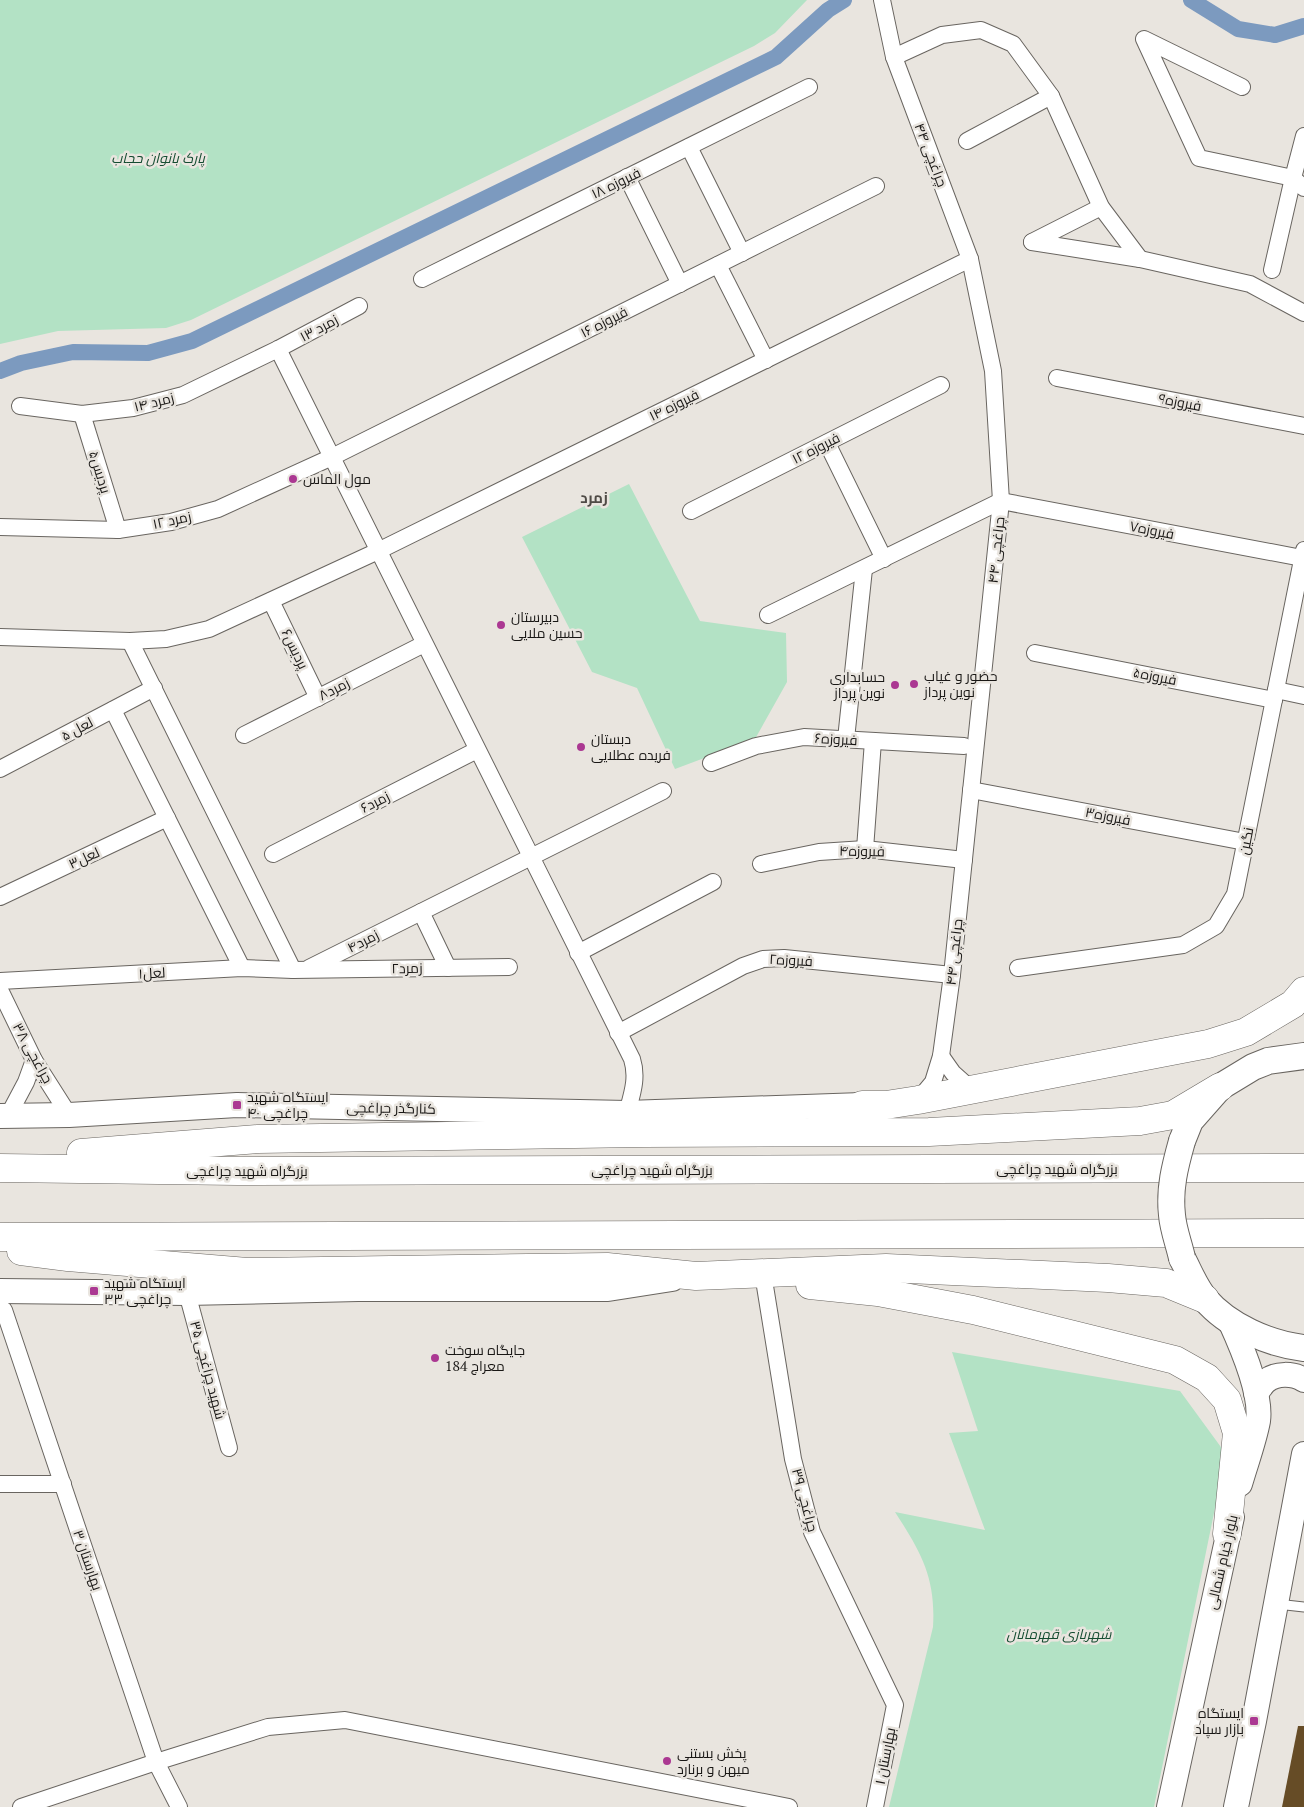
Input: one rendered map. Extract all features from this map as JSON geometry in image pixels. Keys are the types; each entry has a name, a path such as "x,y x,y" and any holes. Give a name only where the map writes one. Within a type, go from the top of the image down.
{"highway":[{"path":"811,1132 862,1105 886,1105 918,1100 1208,1044 1246,1032 1293,1004 1304,991"},
{"path":"0,1160 258,1139 748,1132 929,1132 1140,1120 1172,1115 1220,1087"},
{"name":"بزرگراه شهید چراغچی","path":"0,1168 237,1171 1304,1168"},
{"path":"0,1237 1304,1233"},
{"path":"0,1248 68,1257 247,1272 607,1267 696,1276 886,1268 1108,1278 1166,1283 1205,1299"},
{"path":"727,1274 764,1280 878,1292 973,1310 1176,1360 1207,1378 1227,1400 1236,1433 1227,1534"}],"main road":[{"path":"1304,1039 1220,1087 1190,1121 1173,1171 1171,1195 1172,1217 1182,1258 1205,1299 1230,1321 1267,1340 1304,1348"},
{"path":"1268,1061 1304,1056"},
{"name":"کنارگذر چراغچی","path":"4,1116 69,1115 237,1105 627,1113 691,1111 748,1132"},
{"path":"691,1111 862,1105"},
{"path":"1,1304 29,1291 187,1293 358,1289 608,1289 696,1276"},
{"name":"بلوار خیام شمالی","path":"1169,1807 1227,1534 1258,1419 1256,1394 1246,1356 1230,1321"},
{"path":"1256,1394 1266,1381 1282,1374 1298,1376 1304,1380"},
{"path":"1236,1807 1277,1604 1304,1454"}],"street":[{"name":"چراغچی ۴۴","path":"883,1 894,57 970,259 993,371 1001,501 952,975 941,1056 934,1082 918,1100"},
{"path":"894,57 942,35 981,30 1013,44 1051,96 1101,207 1140,259"},
{"path":"1242,87 1144,39 1199,158 1298,183"},
{"name":"فیروزه ۱۸","path":"422,279 810,86"},
{"path":"967,141 1051,96"},
{"path":"1272,270 1298,183 1304,136"},
{"path":"689,147 742,253"},
{"path":"627,177 680,284"},
{"name":"فیروزه ۱۶","path":"332,457 876,186"},
{"path":"1101,207 1032,242 1140,259 1250,284 1304,313"},
{"name":"فیروزه ۱۴","path":"0,637 130,641 166,639 209,628 378,551 970,259"},
{"path":"718,265 766,360"},
{"name":"زمرد ۱۳","path":"278,349 359,306"},
{"path":"278,349 632,1060 635,1070 635,1087 627,1113"},
{"name":"زمرد ۱۴","path":"20,406 82,414 133,408 183,395 278,349"},
{"name":"فیروزه۹","path":"1057,378 1304,426"},
{"name":"فیروزه ۱۲","path":"691,511 941,385"},
{"name":"پردیس۵","path":"82,414 118,530"},
{"path":"827,443 884,559"},
{"name":"زمرد ۱۲","path":"0,527 118,530 171,522 218,508 332,457"},
{"path":"768,615 1001,501"},
{"name":"فیروزه۷","path":"1001,501 1303,554"},
{"name":"نگین","path":"1018,968 1183,945 1216,926 1235,894 1303,554"},
{"path":"846,739 864,569"},
{"name":"پردیس۶","path":"271,601 318,698"},
{"path":"130,641 299,970"},
{"name":"زمرد۸","path":"244,735 424,644"},
{"name":"فیروزه۵","path":"1035,653 1275,695 1304,696"},
{"name":"لعل ۵","path":"0,769 154,688"},
{"path":"113,710 242,968"},
{"name":"فیروزه۶","path":"711,763 756,746 804,737 964,746"},
{"path":"865,849 873,741"},
{"name":"زمرد۶","path":"273,854 477,750"},
{"name":"فیروزه۳","path":"971,790 1245,842"},
{"name":"زمرد۴","path":"299,970 421,912 663,791"},
{"name":"لعل۳","path":"0,897 167,818"},
{"name":"فیروزه۴","path":"761,864 819,852 865,849 964,860"},
{"path":"578,952 713,882"},
{"path":"421,912 448,968"},
{"name":"فیروزه۲","path":"618,1033 743,966 763,959 784,958 952,975"},
{"name":"زمرد۲","path":"299,970 509,967"},
{"name":"لعل۱","path":"0,981 242,968 299,970"},
{"name":"چراغچی ۳۸","path":"0,990 34,1060 69,1115"},
{"path":"941,1056 953,1073 972,1090"},
{"path":"4,1116 26,1082 34,1060"},
{"name":"چراغچی ۳۹","path":"764,1280 794,1459 812,1532 895,1705"},
{"name":"شهید چراغچی ٣۵","path":"187,1293 229,1448"},
{"name":"بهارستان ۳","path":"1,1304 156,1762 179,1807"},
{"path":"0,1484 63,1484"},
{"name":"بهارستان ۱","path":"876,1807 895,1705"},
{"path":"21,1807 268,1727 345,1720 790,1807"}],"lane":[{"path":"1277,1604 1304,1607"}],"green space":[{"name":"پارک بانوان حجاب","path":"0,0 807,0 775,33 754,46 191,320 166,328 58,331 0,344"},
{"path":"629,484 700,621 786,633 787,682 755,739 675,769 637,688 592,672 522,537"},
{"name":"شهربازی قهرمانان","path":"952,1352 1180,1391 1226,1454 1154,1807 889,1807 933,1627 932,1594 925,1566 895,1512 985,1530 949,1433 978,1431"}],"building":[{"path":"1298,1726 1304,1726 1304,1807 1282,1807"}],"waterway":[{"path":"0,371 21,363 73,352 148,353 192,341 776,57 828,10 844,0"},
{"path":"1191,0 1238,29 1275,35 1304,26"}],"place":[{"name":"مول الماس","path":"293,479"},
{"name":"دبیرستان حسین ملایی","path":"501,625"},
{"name":"حضور و غیاب نوین پرداز","path":"914,684"},
{"name":"حسابداری نوین پرداز","path":"895,685"},
{"name":"دبستان فریده عطلایی","path":"581,747"},
{"name":"ایستگاه شهید چراغچی ۴۰","path":"237,1105"},
{"name":"ایستگاه شهید چراغچی ۳۳","path":"94,1291"},
{"name":"جایگاه سوخت 184 معراج","path":"435,1358"},
{"name":"ایستگاه بازار سپاد","path":"1254,1721"},
{"name":"پخش بستنی میهن و برنارد","path":"667,1761"}],"district":[{"name":"زمرد","path":"594,498"}]}
